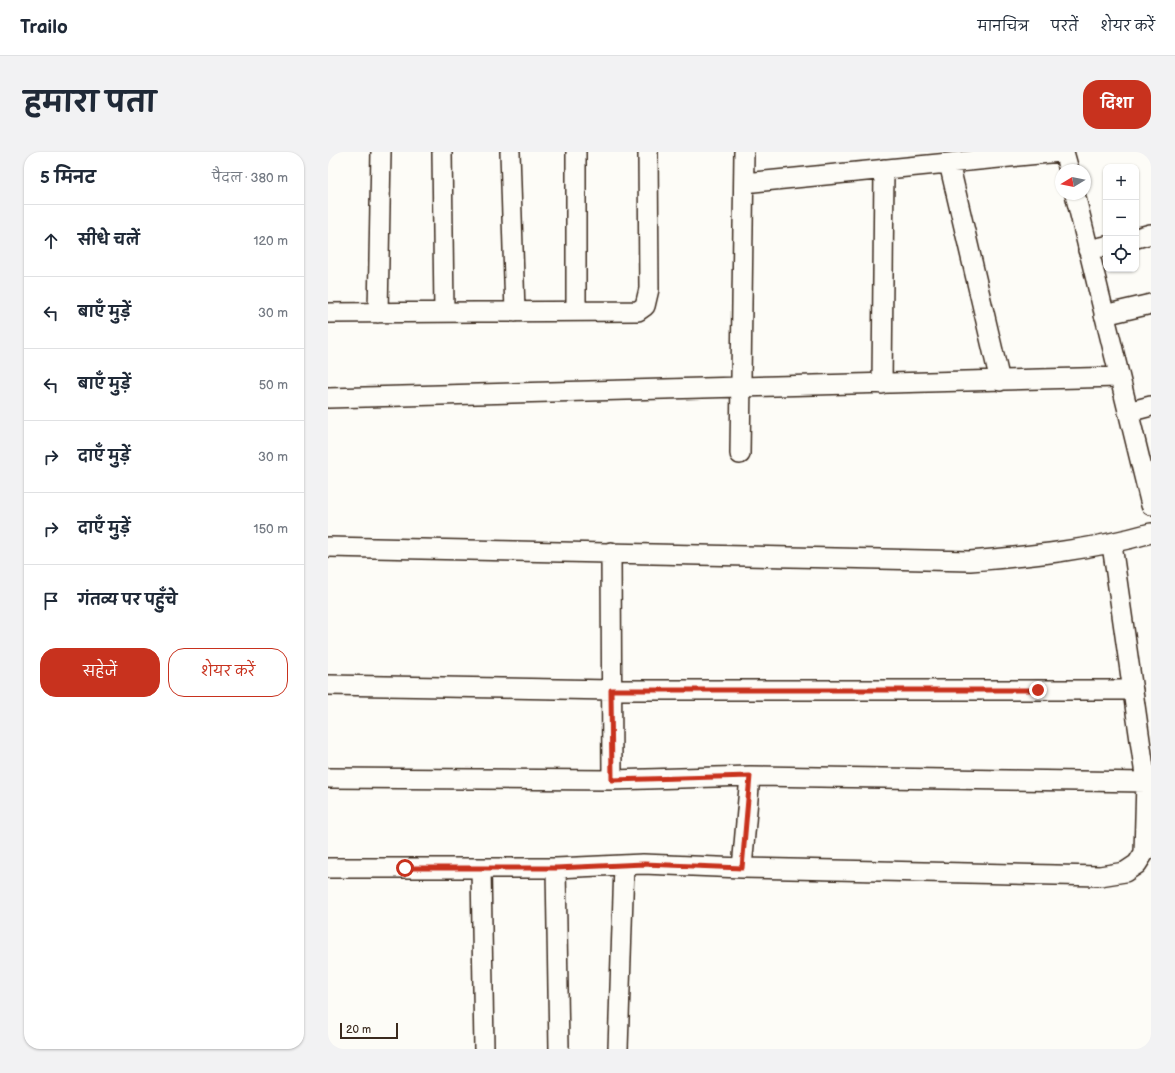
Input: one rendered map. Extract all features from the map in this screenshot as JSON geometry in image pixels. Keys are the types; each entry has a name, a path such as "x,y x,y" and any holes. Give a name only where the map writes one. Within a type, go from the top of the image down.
{"street":[{"path":"378,313 381,152"},
{"path":"442,152 444,312"},
{"path":"510,152 515,312"},
{"path":"576,152 576,311"},
{"path":"328,313 638,311 646,306 649,289 648,152"},
{"path":"740,454 744,152"},
{"path":"744,183 1060,152"},
{"path":"1064,152 1067,164"},
{"path":"949,163 1000,381"},
{"path":"882,384 884,169"},
{"path":"1077,200 1097,248 1104,315 1151,506"},
{"path":"1139,237 1151,234"},
{"path":"1104,315 1151,304"},
{"path":"328,398 1119,377"},
{"path":"1128,412 1151,406"},
{"path":"328,547 970,561 1020,557 1112,545 1151,534"},
{"path":"328,868 556,868 644,864 742,868 1100,876 1125,872 1137,864 1144,853 1146,782 1112,545"},
{"path":"611,552 612,780"},
{"path":"328,685 611,690 1133,690"},
{"path":"328,778 612,780 750,776 1146,782"},
{"path":"742,868 750,776"},
{"path":"618,1049 624,865"},
{"path":"481,868 484,1049"},
{"path":"556,868 559,1049"}],"route":[{"path":"405,868 556,868 644,864 742,868 750,776 612,780 611,690 1038,690"}]}
